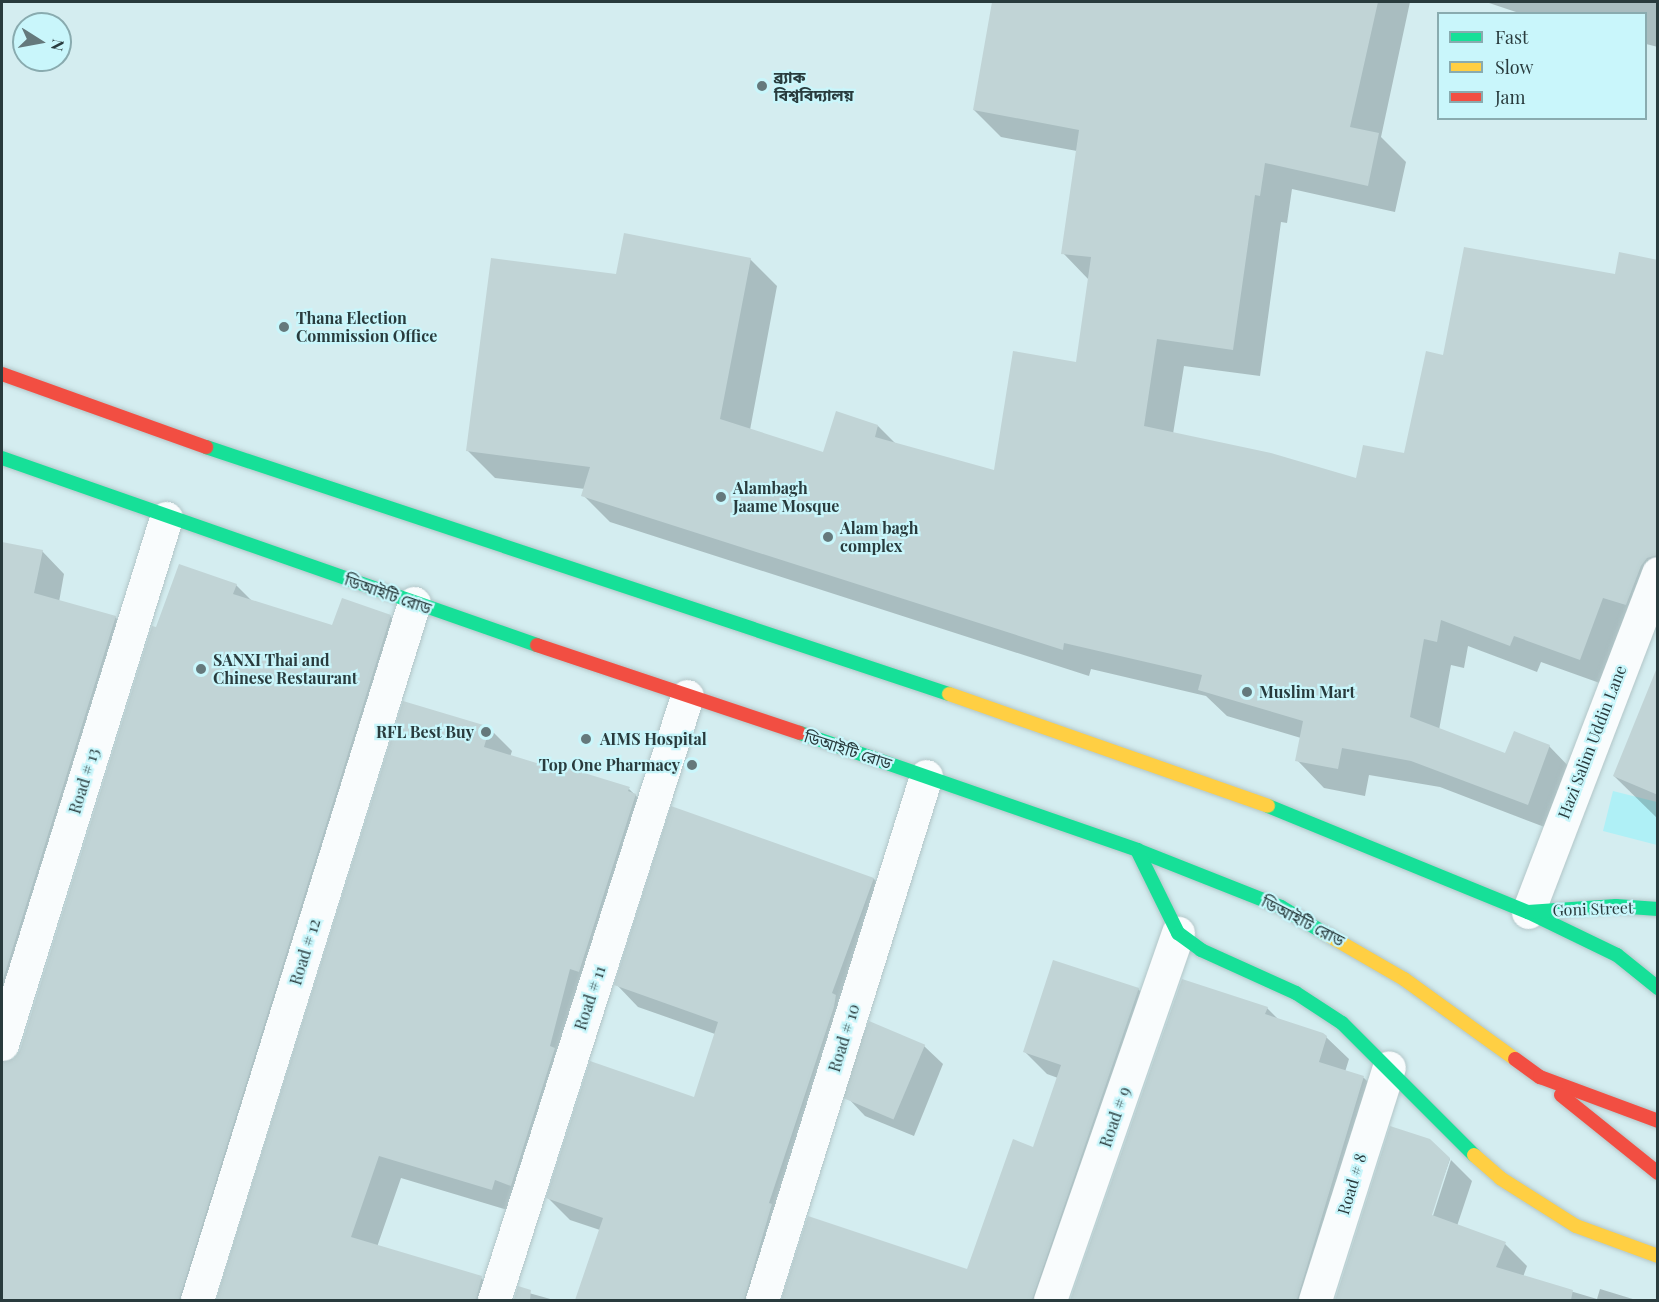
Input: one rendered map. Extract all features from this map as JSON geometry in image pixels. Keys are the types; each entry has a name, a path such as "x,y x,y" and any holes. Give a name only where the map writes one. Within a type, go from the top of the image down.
{"main road":[{"path":"2,374 75,402 470,536 824,649 1063,731 1302,818 1528,912 1617,955 1658,988"},
{"name":"ডিআইটি রোড","path":"2,458 166,518 1137,850 1281,907 1341,939 1404,979 1540,1077 1658,1121"},
{"path":"1137,850 1178,933 1201,950 1296,993 1342,1023 1389,1067 1438,1122 1500,1178 1576,1226 1658,1256"},
{"name":"Goni Street","path":"1528,912 1616,906 1658,909"},
{"path":"1617,955 1647,958"},
{"path":"1540,1077 1658,1173"}],"street":[{"name":"Road # 13","path":"2,1044 166,518"},
{"name":"Hazi Salim Uddin Lane","path":"1528,912 1658,573"},
{"name":"Road # 12","path":"197,1300 414,603"},
{"name":"Road # 11","path":"494,1300 687,696"},
{"name":"Road # 10","path":"762,1300 926,776"},
{"name":"Road # 9","path":"1050,1300 1178,933"},
{"name":"Road # 8","path":"1315,1300 1389,1067"}],"shaded area":[{"path":"1613,791 1657,802 1657,845 1603,831"}],"building":[{"path":"992,2 1378,2 1350,127 1379,133 1368,186 1265,163 1260,196 1255,195 1233,350 1157,339 1144,426 1271,453 1356,478 1363,445 1404,453 1426,351 1443,355 1464,247 1615,274 1619,252 1658,260 1658,555 1647,558 1641,566 1626,605 1603,598 1580,660 1514,636 1510,646 1441,620 1437,642 1424,639 1410,717 1505,753 1514,731 1550,745 1528,805 1411,761 1342,748 1338,769 1295,761 1303,721 1198,690 1202,675 1064,643 1063,650 581,496 590,467 466,451 491,258 616,274 624,233 751,258 720,419 823,452 836,411 878,425 875,437 994,470 1013,351 1076,362 1091,257 1061,254 1079,130 973,110"},
{"path":"2,542 43,550 34,593 116,616 2,983"},
{"path":"179,564 237,584 233,594 332,625 342,598 391,615 179,1300 2,1300 2,1062 14,1058 20,1050 152,626 156,627"},
{"path":"1656,670 1658,670 1658,795 1613,776"},
{"path":"403,701 490,727 484,747 566,772 568,768 630,787 628,791 636,794 579,972 570,969 550,1046 555,1048 511,1186 495,1180 492,1190 379,1156 351,1237 482,1276 476,1300 216,1300"},
{"path":"671,806 874,878 832,993 836,995 834,1007 769,1203 772,1204 744,1300 575,1300 603,1218 546,1198 590,1061 694,1097 718,1022 614,985"},
{"path":"1053,960 1139,988 1032,1300 781,1300 808,1216 967,1269 1013,1139 1033,1147 1061,1065 1023,1052"},
{"path":"1182,979 1268,1007 1265,1014 1323,1033 1327,1036 1319,1062 1364,1076 1297,1300 1070,1300"},
{"path":"869,1021 925,1045 894,1119 837,1096"},
{"path":"1390,1126 1430,1139 1450,1158 1432,1215 1506,1242 1496,1267 1573,1290 1571,1300 1335,1300"},
{"path":"518,1286 531,1290 530,1300 514,1300"}],"traffic: fast":[{"path":"206,447 949,694"},
{"path":"2,458 537,645"},
{"path":"800,733 1137,850 1281,907 1326,934"},
{"path":"1268,806 1528,912 1617,955 1658,988"},
{"path":"1137,850 1178,933 1201,950 1296,993 1342,1023 1474,1155"},
{"path":"1528,912 1616,906 1658,909"}],"traffic: slow":[{"path":"949,694 1268,806"},
{"path":"1326,934 1404,979 1515,1059"},
{"path":"1474,1155 1500,1178 1576,1226 1658,1256"}],"traffic: jam":[{"path":"2,374 206,447"},
{"path":"537,645 800,733"},
{"path":"1515,1059 1540,1077 1658,1121"},
{"path":"1561,1095 1658,1173"}],"place":[{"name":"ব্র্যাক বিশ্ববিদ্যালয়","path":"762,86"},
{"name":"Thana Election Commission Office","path":"284,327"},
{"name":"Alambagh Jaame Mosque","path":"721,497"},
{"name":"Alam bagh complex","path":"828,537"},
{"name":"SANXI Thai and Chinese Restaurant","path":"201,669"},
{"name":"Muslim Mart","path":"1247,692"},
{"name":"RFL Best Buy","path":"486,732"},
{"name":"AIMS Hospital","path":"586,739"},
{"name":"Top One Pharmacy","path":"692,765"}]}
